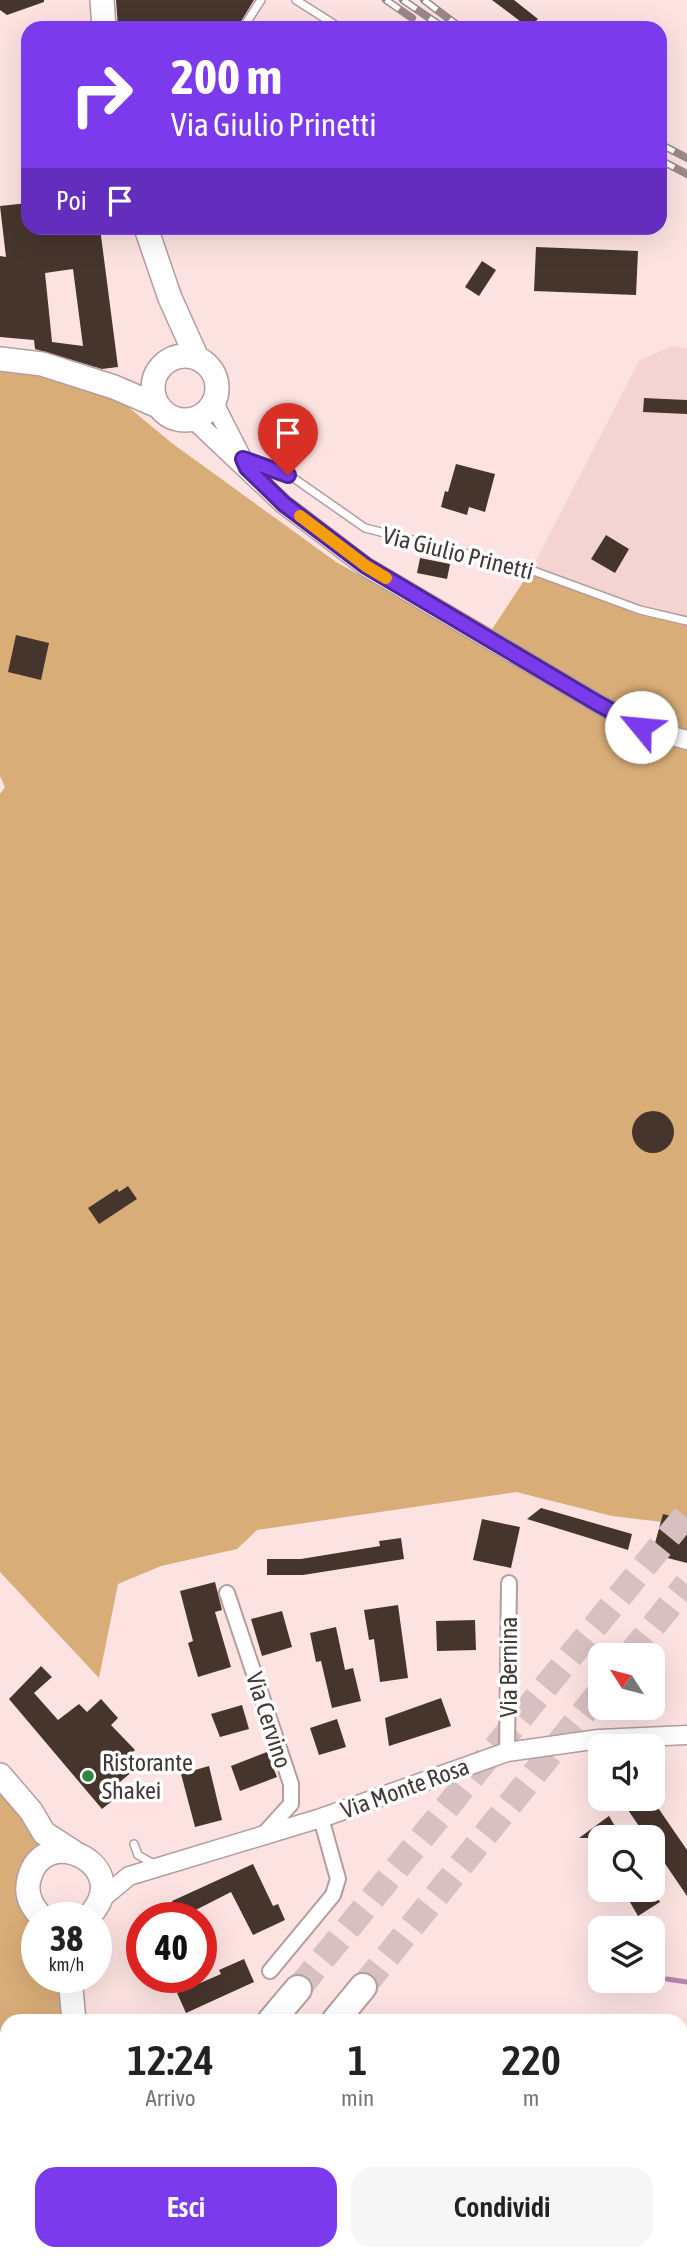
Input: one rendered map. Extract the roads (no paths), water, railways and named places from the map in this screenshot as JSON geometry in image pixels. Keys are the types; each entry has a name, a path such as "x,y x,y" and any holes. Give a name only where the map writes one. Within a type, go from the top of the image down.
{"highway":[{"path":"341,2014 363,1987"},
{"path":"277,2014 298,1989"}],"main road":[{"path":"102,0 104,21"},
{"path":"153,235 170,298 197,358"},
{"path":"158,407 152,392 170,327 170,298"},
{"path":"0,359 42,364 114,387 158,407 169,417 182,421 205,414 214,404 217,391 216,378 207,364 197,358 180,356 168,360 157,373 114,387"},
{"path":"0,1775 31,1811 44,1833 94,1864 100,1875 102,1888 96,1902"},
{"path":"37,1863 44,1833"},
{"path":"31,1902 28,1886 30,1874 37,1863 47,1855 72,1851"},
{"path":"71,1993 73,2014"}],"street":[{"path":"214,404 245,463"},
{"path":"194,419 245,463 284,504 366,566 641,727 687,740"},
{"name":"Via Bernina","path":"507,1752 509,1583"},
{"name":"Via Cervino","path":"227,1593 291,1784 291,1804 260,1838"},
{"name":"Via Monte Rosa","path":"100,1902 129,1875 260,1838 507,1752 599,1740 687,1735"},
{"path":"270,1971 332,1895 338,1880 321,1818"},
{"path":"94,1864 129,1875"}],"lane":[{"path":"248,21 261,0"},
{"path":"296,0 329,21"},
{"name":"Via Giulio Prinetti","path":"245,463 295,479 365,528 531,570 640,610 687,621"},
{"path":"134,1844 138,1855 158,1866"}],"waterway":[{"path":"667,1979 687,1982"}],"tunnel":[{"path":"298,1989 687,1514"},
{"path":"639,1643 687,1584"},
{"path":"363,1987 588,1707"}],"railway":[{"path":"386,0 412,18"},
{"path":"403,0 434,21"},
{"path":"424,0 452,21"},
{"path":"667,148 687,158"},
{"path":"667,164 687,174"}],"place":[{"name":"Ristorante Shakei","path":"88,1776"}]}
